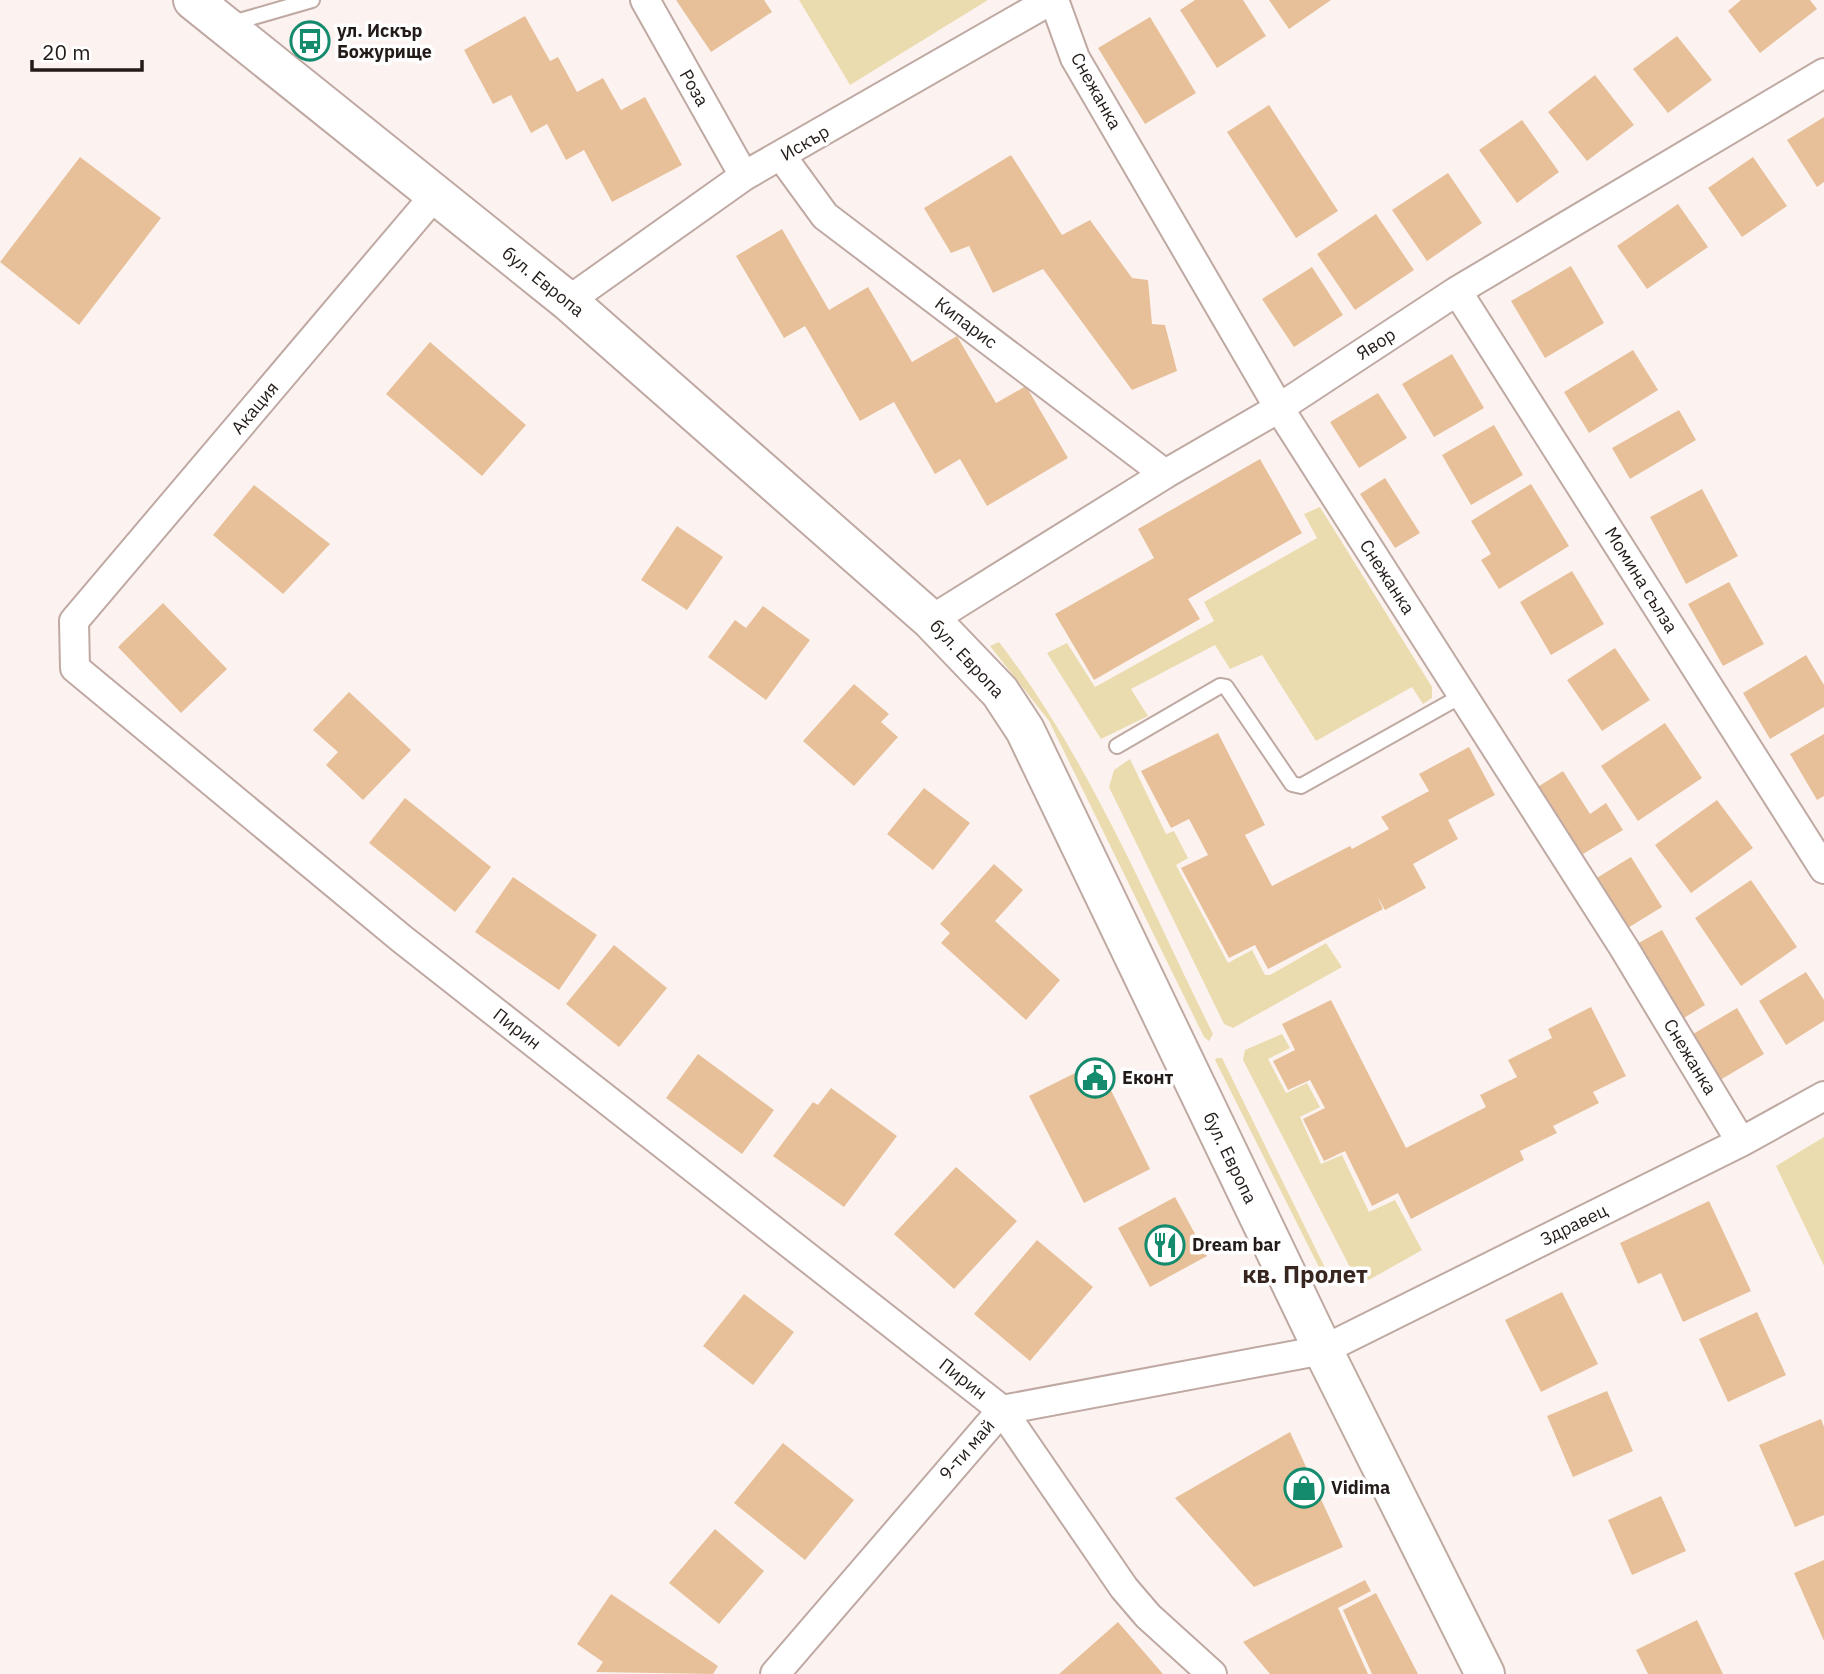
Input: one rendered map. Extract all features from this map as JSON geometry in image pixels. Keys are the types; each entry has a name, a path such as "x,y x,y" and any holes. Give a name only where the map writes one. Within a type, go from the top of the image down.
{"street":[{"name":"бул. Европа","path":"193,0 568,301 930,620 1000,692 1025,730 1323,1350 1485,1674"},
{"name":"Роза","path":"645,0 744,176"},
{"name":"Искър","path":"568,301 744,176 782,157 1053,0"},
{"name":"Снежанка","path":"1053,0 1075,58 1279,408 1624,947 1741,1142"},
{"name":"Явор","path":"930,620 1165,474 1279,408 1457,290 1824,73"},
{"name":"Кипарис","path":"782,157 825,216 1165,474"},
{"name":"Акация","path":"74,621 435,195"},
{"name":"Момина сълза","path":"1457,290 1824,869"},
{"name":"Пирин","path":"74,621 75,668 402,939 1002,1410 1124,1588 1148,1616 1212,1674"},
{"name":"Здравец","path":"1323,1350 1741,1142 1824,1096"},
{"name":"9-ти май","path":"775,1674 1002,1410 1323,1350"}],"lane":[{"path":"224,25 312,0"},
{"path":"1117,746 1220,686 1226,687 1292,784 1301,786 1463,695"}],"shaded area":[{"path":"799,0 988,0 850,85"},
{"path":"1320,507 1432,687 1432,698 1423,704 1412,687 1316,741 1262,655 1230,669 1215,645 1131,689 1148,716 1101,739 1047,653 1067,643 1095,687 1214,621 1204,602 1317,538 1304,514"},
{"path":"999,642 1062,734 1115,832 1213,1034 1209,1041 1204,1037 1049,721 990,646"},
{"path":"1130,759 1166,834 1174,831 1188,858 1176,865 1228,963 1252,950 1265,975 1270,975 1326,943 1342,967 1233,1028 1224,1024 1109,787 1114,770"},
{"path":"1282,1034 1290,1048 1268,1059 1286,1093 1307,1083 1320,1107 1300,1117 1321,1164 1342,1155 1369,1212 1395,1200 1422,1250 1369,1280 1354,1275 1243,1060 1245,1050"},
{"path":"1222,1058 1333,1284 1329,1287 1215,1060"},
{"path":"1824,1137 1824,1266 1776,1166"}],"building":[{"path":"676,0 764,0 772,12 711,52"},
{"path":"1195,0 1243,0 1266,36 1217,68 1180,10"},
{"path":"1269,0 1331,0 1289,29"},
{"path":"1741,0 1810,0 1817,9 1760,53 1728,11"},
{"path":"525,16 550,61 558,57 577,92 603,78 621,110 645,97 682,165 612,202 584,150 566,160 547,124 531,133 511,95 493,104 464,50"},
{"path":"1150,17 1196,93 1145,124 1098,48"},
{"path":"1677,36 1712,80 1668,113 1633,69"},
{"path":"1595,75 1634,125 1587,161 1548,112"},
{"path":"1269,105 1338,211 1296,238 1227,132"},
{"path":"1824,117 1824,182 1817,187 1787,140"},
{"path":"1522,120 1559,172 1517,203 1479,150"},
{"path":"1011,155 1062,235 1090,220 1132,278 1148,280 1152,324 1165,325 1177,371 1132,390 1043,269 993,293 969,246 951,253 924,208"},
{"path":"80,157 161,218 79,325 0,262"},
{"path":"1753,157 1787,206 1742,237 1708,188"},
{"path":"1448,173 1482,223 1427,261 1392,210"},
{"path":"1678,204 1708,247 1647,289 1617,246"},
{"path":"1376,214 1414,270 1355,310 1317,254"},
{"path":"782,229 829,310 868,287 912,362 957,336 996,403 1026,386 1068,458 987,506 960,459 935,474 894,402 860,421 805,326 784,338 736,256"},
{"path":"1571,266 1604,323 1545,358 1511,301"},
{"path":"1312,267 1343,315 1294,347 1262,299"},
{"path":"430,342 526,425 482,476 386,394"},
{"path":"1633,350 1658,390 1589,433 1564,392"},
{"path":"1452,354 1484,408 1434,437 1402,384"},
{"path":"1378,393 1407,438 1359,468 1330,422"},
{"path":"1679,410 1696,440 1630,479 1612,448"},
{"path":"1494,425 1523,475 1471,505 1442,455"},
{"path":"1260,459 1302,533 1188,599 1200,619 1094,680 1055,614 1154,558 1138,529"},
{"path":"1385,478 1420,533 1395,548 1360,494"},
{"path":"1531,484 1569,546 1499,589 1481,560 1491,554 1471,521"},
{"path":"254,485 330,544 283,594 213,535"},
{"path":"1702,489 1738,556 1686,584 1650,517"},
{"path":"677,526 723,557 687,610 641,580"},
{"path":"1572,571 1604,624 1551,655 1520,602"},
{"path":"1729,582 1764,644 1723,666 1688,604"},
{"path":"163,603 227,669 181,713 118,647"},
{"path":"763,606 810,640 766,700 708,657 735,620 746,628"},
{"path":"1615,648 1650,700 1602,731 1567,680"},
{"path":"1806,655 1824,685 1824,707 1770,739 1743,693"},
{"path":"854,684 889,714 881,722 898,737 854,786 803,741"},
{"path":"349,692 411,750 363,800 326,765 338,752 313,730"},
{"path":"1665,723 1702,778 1638,821 1601,766"},
{"path":"1218,733 1265,825 1245,835 1272,886 1389,829 1381,817 1429,791 1419,774 1469,747 1495,795 1448,820 1458,839 1413,864 1426,888 1385,910 1377,896 1383,909 1268,969 1255,945 1229,958 1181,868 1208,855 1189,819 1171,828 1141,771"},
{"path":"1824,734 1824,796 1817,800 1790,754"},
{"path":"1563,771 1590,814 1606,803 1623,830 1578,857 1536,788"},
{"path":"924,788 970,823 933,870 887,834"},
{"path":"405,798 491,867 455,912 369,843"},
{"path":"1717,800 1753,848 1691,893 1655,845"},
{"path":"1631,857 1662,907 1626,929 1595,879"},
{"path":"994,864 1023,890 995,921 1060,980 1026,1020 941,943 950,933 940,924"},
{"path":"513,877 597,935 559,990 475,932"},
{"path":"1751,880 1797,947 1741,986 1695,918"},
{"path":"1662,930 1705,1005 1679,1021 1635,945"},
{"path":"614,945 667,988 619,1047 566,1004"},
{"path":"1806,972 1824,1000 1824,1021 1786,1045 1759,1001"},
{"path":"1331,1000 1406,1148 1486,1107 1480,1095 1517,1077 1508,1060 1552,1038 1548,1029 1591,1007 1626,1076 1593,1092 1599,1103 1553,1126 1557,1133 1520,1151 1524,1160 1411,1219 1398,1193 1372,1206 1345,1151 1324,1161 1303,1119 1325,1108 1310,1080 1288,1090 1273,1061 1295,1050 1282,1024"},
{"path":"1737,1008 1764,1054 1715,1083 1688,1037"},
{"path":"698,1054 774,1110 742,1154 666,1098"},
{"path":"1097,1062 1150,1169 1084,1203 1029,1096"},
{"path":"831,1088 897,1136 844,1207 773,1156 813,1102 818,1105"},
{"path":"956,1167 1017,1221 954,1289 894,1234"},
{"path":"1175,1197 1207,1256 1150,1287 1118,1228"},
{"path":"1709,1201 1751,1291 1683,1322 1661,1273 1638,1284 1620,1243"},
{"path":"1037,1240 1093,1287 1030,1361 974,1314"},
{"path":"1562,1292 1598,1364 1541,1392 1505,1320"},
{"path":"744,1294 794,1332 753,1385 703,1346"},
{"path":"1757,1312 1786,1375 1728,1402 1699,1339"},
{"path":"1607,1391 1633,1451 1573,1477 1547,1416"},
{"path":"1821,1419 1824,1427 1824,1515 1795,1527 1759,1445"},
{"path":"1290,1432 1343,1547 1254,1587 1175,1498"},
{"path":"783,1443 854,1500 805,1560 734,1503"},
{"path":"1661,1496 1686,1551 1632,1575 1608,1520"},
{"path":"715,1529 764,1571 719,1624 669,1583"},
{"path":"1824,1560 1824,1641 1794,1573"},
{"path":"1365,1580 1371,1591 1338,1608 1368,1674 1270,1674 1243,1642"},
{"path":"1376,1593 1418,1674 1372,1674 1343,1610"},
{"path":"611,1594 718,1666 713,1674 596,1672 603,1662 577,1644"},
{"path":"1697,1620 1723,1674 1648,1674 1636,1650"},
{"path":"1118,1622 1163,1674 1059,1674"}],"place":[{"name":"ул. Искър Божурище","path":"310,41"},
{"name":"Еконт","path":"1095,1078"},
{"name":"Dream bar","path":"1165,1245"},
{"name":"Vidima","path":"1304,1488"}],"district":[{"name":"кв. Пролет","path":"1305,1275"}]}
